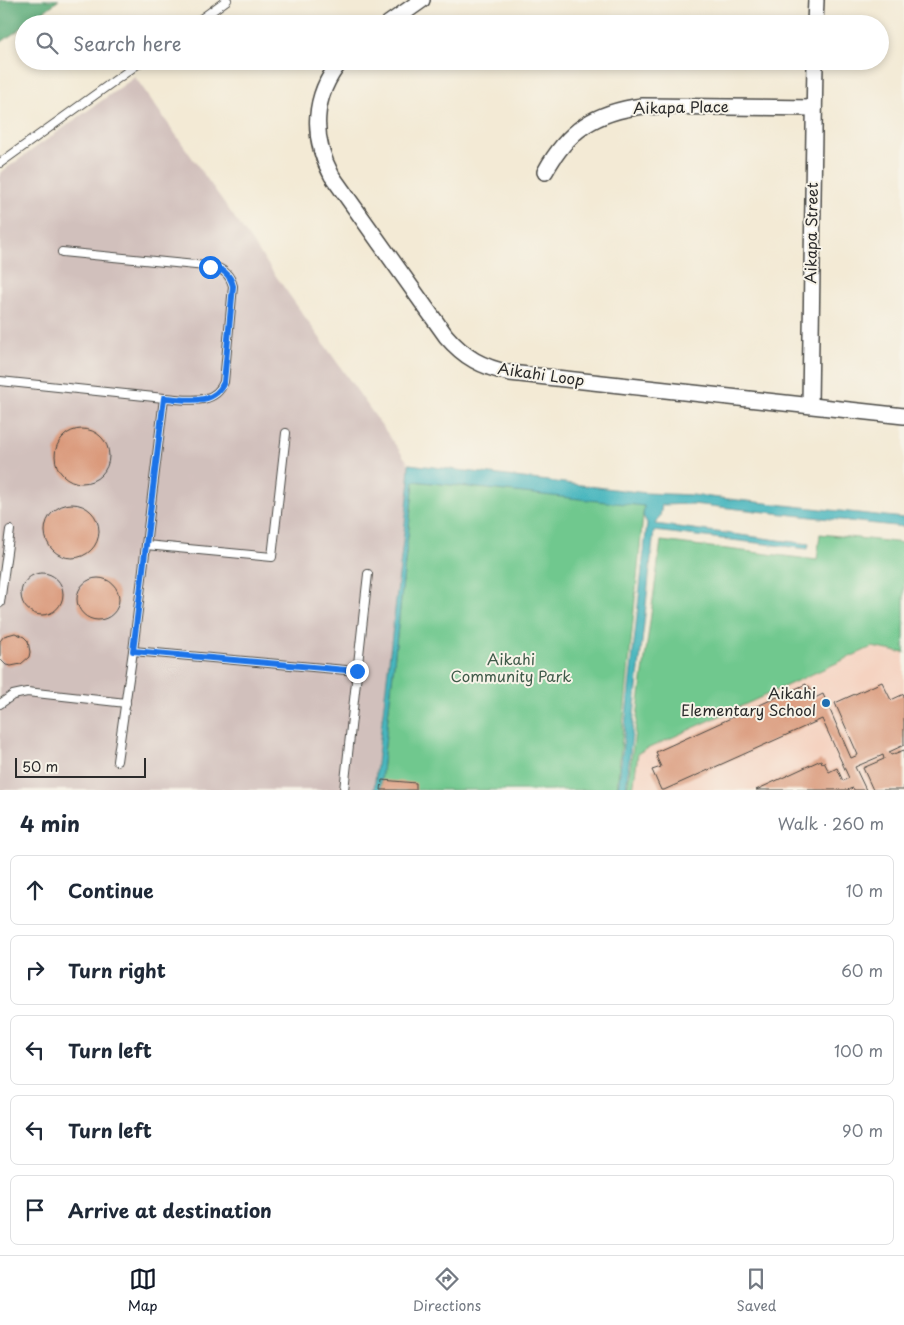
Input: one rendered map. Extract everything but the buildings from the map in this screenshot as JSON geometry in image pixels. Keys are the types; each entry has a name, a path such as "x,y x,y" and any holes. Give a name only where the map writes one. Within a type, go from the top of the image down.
{"street":[{"path":"401,15 422,0"},
{"path":"815,15 816,0"},
{"name":"Aikahi Loop","path":"334,70 327,82 318,110 318,139 326,164 332,176 446,336 456,347 480,364 494,370 510,373 904,416"},
{"name":"Aikapa Street","path":"810,405 815,70"},
{"name":"Aikapa Place","path":"545,172 558,151 576,132 589,122 617,110 643,106 814,108"}],"lane":[{"path":"206,15 227,0"},
{"path":"0,163 129,70"},
{"path":"0,381 164,398 206,399 215,395 222,387 225,376 233,286 226,272 216,267 62,252"},
{"path":"117,761 133,651 164,398"},
{"path":"146,545 272,557 286,433"},
{"path":"0,603 1,584 10,530"},
{"path":"344,790 368,574"},
{"path":"133,651 357,671"},
{"path":"0,704 13,695 27,692 126,703"}],"shaded area":[{"path":"135,77 409,464 408,479 410,480 374,790 0,790 0,173"},
{"name":"Aikahi Elementary School","path":"872,647 904,653 904,790 633,790 638,753"}],"green space":[{"path":"0,0 59,0 39,15 15,15 15,32 0,43"},
{"name":"Aikahi Community Park","path":"414,481 644,505 617,790 380,790"},
{"path":"820,534 904,543 904,653 872,647 638,753 633,790 627,790 661,541 817,560"}],"water":[{"path":"409,464 646,493 692,495 904,518 904,527 692,504 662,505 660,516 655,524 809,544 808,549 654,531 626,790 618,790 647,523 643,516 644,506 414,481 380,790 374,790 410,480 408,480"}],"place":[{"name":"Aikahi Elementary School","path":"826,703"}],"route":[{"path":"210,267 216,267 226,272 232,280 233,286 224,382 219,392 210,398 200,400 164,398 133,651 357,671"}]}
